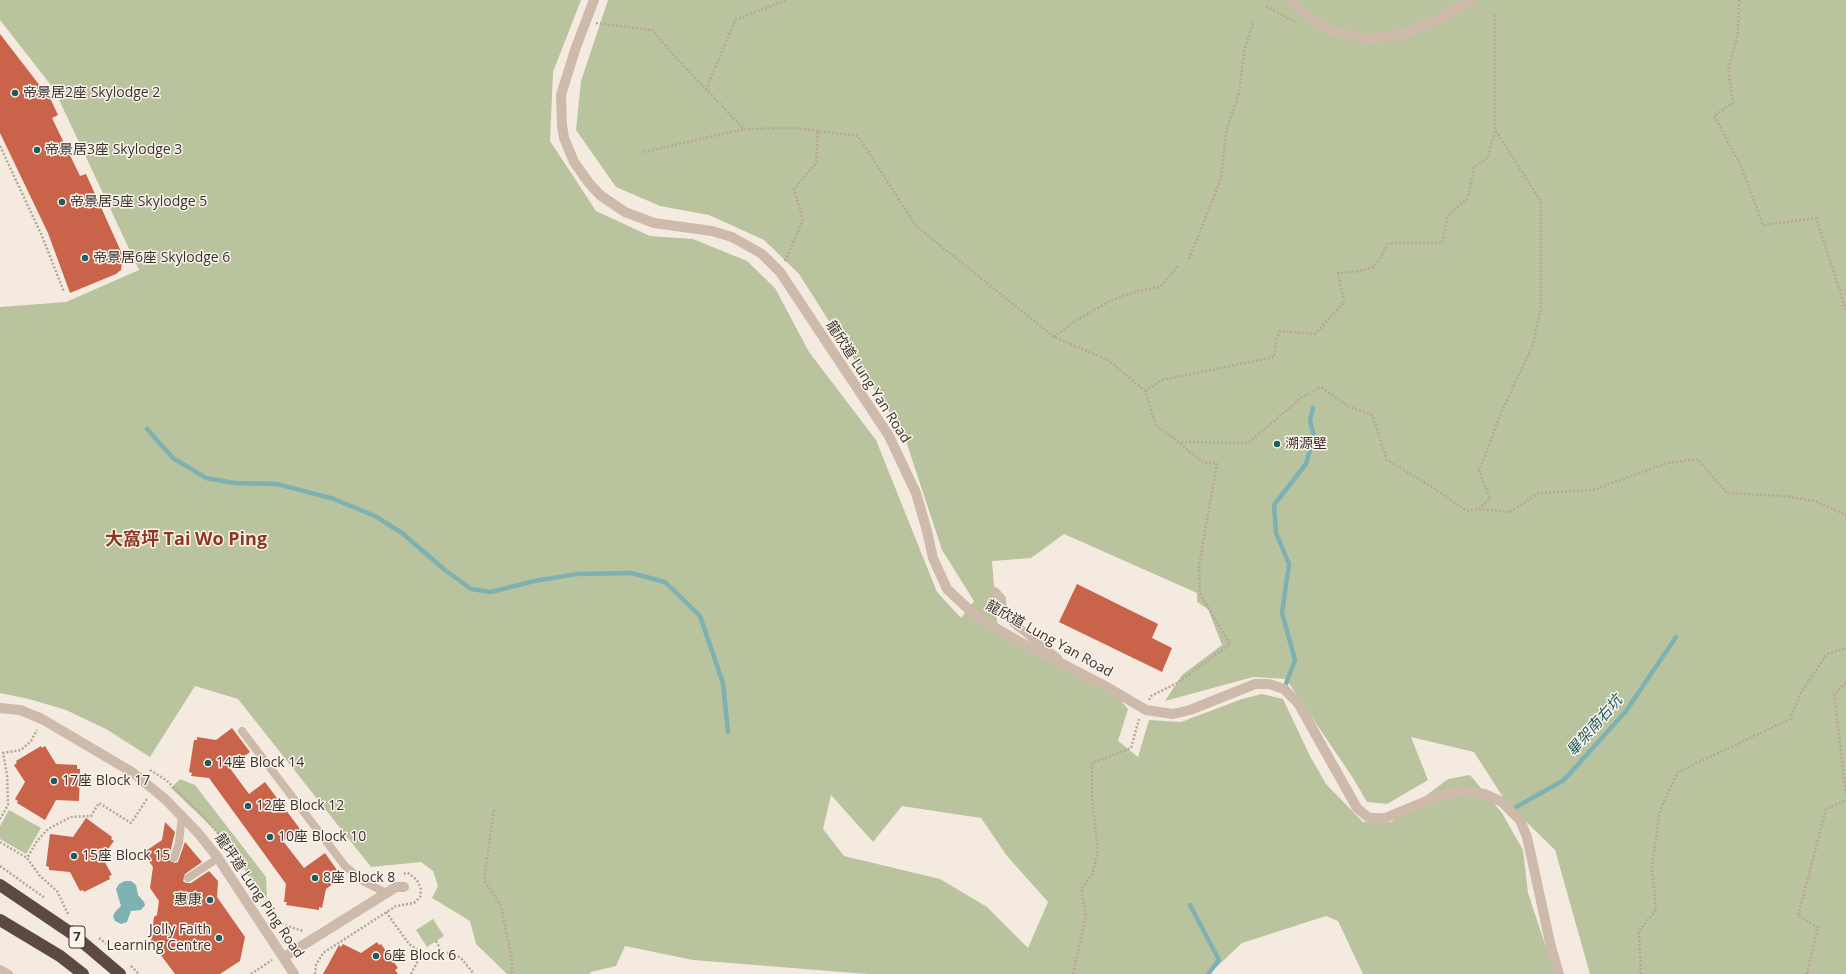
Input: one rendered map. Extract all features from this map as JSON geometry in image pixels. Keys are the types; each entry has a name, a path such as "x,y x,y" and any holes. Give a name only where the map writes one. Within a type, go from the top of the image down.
{"highway":[{"name":"7","path":"0,886 59,924 120,974"},
{"name":"7","path":"0,920 60,956 83,974"}],"street":[{"name":"龍欣道 Lung Yan Road","path":"594,0 585,22 561,95 560,112 564,138 578,168 589,183 612,204 639,219 654,223 712,231 742,242 762,254 780,272 890,436 916,493 933,558 947,589 977,617 1146,710 1173,714 1190,710 1255,684 1276,686 1288,693 1298,703 1354,803 1365,815 1374,819 1385,818 1431,798 1458,791 1485,794 1502,802 1520,820 1527,837 1551,947 1559,974"},
{"path":"1289,0 1310,18 1334,31 1355,36 1379,38 1410,32 1451,12 1471,0"},
{"name":"龍坪道 Lung Ping Road","path":"0,708 20,710 42,719 94,748 132,772 165,799 182,815 218,858 294,974"},
{"path":"284,957 396,887 404,887"}],"lane":[{"path":"995,591 1002,599 1002,611 1013,623 1066,665"},
{"path":"242,731 345,866 363,881 386,893"},
{"path":"174,858 179,843 182,815"},
{"path":"188,878 218,858"},
{"path":"0,969 9,974"}],"path":[{"path":"706,90 735,20 786,0"},
{"path":"1739,0 1738,34 1728,68 1733,103 1714,116 1742,168 1763,225 1816,218 1846,310"},
{"path":"1145,391 1162,380 1274,357 1276,340 1280,331 1315,334 1344,302 1338,273 1359,271 1374,267 1389,243 1442,243 1448,215 1468,198 1474,167 1488,157 1495,131 1495,14"},
{"path":"585,22 652,30 706,90 744,129"},
{"path":"1189,259 1222,179 1226,132 1239,93 1244,51 1253,23"},
{"path":"644,152 744,129 796,128 858,136 916,226 1054,337 1108,360 1145,391 1156,425 1204,463 1217,463 1199,566 1200,594 1230,644 1177,683 1151,696 1146,710"},
{"path":"780,272 803,220 794,189 816,163 818,130"},
{"path":"1479,509 1490,498 1479,470 1501,413 1532,348 1542,310 1541,202 1495,131"},
{"path":"0,146 42,236 64,292"},
{"path":"1054,337 1075,321 1108,302 1137,291 1160,288 1178,266"},
{"path":"1178,442 1248,443 1301,398 1320,387 1348,406 1372,415 1387,460 1429,485 1467,511 1479,509 1510,512 1539,493 1594,490 1668,463 1697,459 1727,493 1784,496 1815,501 1846,515"},
{"path":"1641,974 1639,931 1656,910 1652,866 1660,810 1678,772 1790,719 1801,693 1827,654 1846,648"},
{"path":"1846,684 1834,694 1846,794"},
{"path":"1073,974 1086,916 1081,889 1092,875 1098,853 1092,799 1092,762 1131,748 1139,719"},
{"path":"0,819 8,805 7,774 2,752 21,750 31,741 37,730"},
{"path":"148,768 166,780 203,816 234,853 280,921 292,929 306,930"},
{"path":"27,858 37,841 48,829 71,817 91,816 99,803 131,823 147,798"},
{"path":"1807,974 1818,927 1798,916 1826,809 1846,800"},
{"path":"494,810 484,880 502,906 512,960 512,974"},
{"path":"0,842 27,858 40,876 57,891 68,914"},
{"path":"315,974 316,965 323,953 396,906 414,903 420,897 421,889 416,880 408,873 398,874"},
{"path":"386,912 409,944 422,953 452,953 462,958 474,974"},
{"path":"436,940 442,952"},
{"path":"411,974 422,953"},
{"path":"251,974 273,960"}],"green space":[{"path":"0,0 581,0 553,72 550,141 596,211 650,236 693,239 747,261 775,288 809,352 876,440 937,592 961,618 974,601 942,550 903,432 841,340 799,274 764,240 709,215 660,206 616,187 576,130 581,81 608,0 1846,0 1846,974 1590,974 1555,850 1506,802 1474,752 1411,737 1428,780 1387,804 1367,802 1353,778 1286,679 1253,677 1165,701 1182,675 1222,645 1208,609 1197,602 1197,593 1064,534 1031,558 992,561 997,623 1071,674 1116,695 1128,709 1118,741 1138,757 1149,720 1181,722 1242,699 1262,694 1283,699 1310,756 1326,784 1363,822 1391,822 1448,779 1470,775 1502,813 1523,850 1528,893 1555,974 1363,974 1338,921 1326,916 1242,943 1209,974 867,974 693,960 625,946 616,966 591,972 590,974 507,974 476,944 470,921 432,898 438,886 433,871 421,862 371,867 238,699 195,686 150,757 106,729 66,710 29,699 0,693 0,307 66,302 139,270 54,89 0,20","holes":["831,795 873,842 902,806 981,818 1007,856 1048,902 1028,948 987,907 940,879 844,856 823,829"]},
{"path":"180,779 195,785 266,877 267,898 215,830 171,788"},
{"path":"9,810 41,828 26,854 0,839 0,826"},
{"path":"433,919 444,936 427,947 416,930"}],"water":[{"path":"125,881 131,881 136,885 138,895 145,905 141,910 131,911 127,922 121,924 115,921 113,916 121,906 116,889 119,884"}],"building":[{"path":"0,34 51,100 58,115 52,118 80,176 86,174 123,256 121,270 116,274 70,293 48,233 0,133"},
{"path":"1077,584 1158,624 1152,638 1172,648 1162,672 1059,622"},
{"path":"232,728 250,752 229,767 249,794 265,782 300,829 283,841 304,868 325,853 342,877 326,889 322,908 319,907 319,910 286,905 287,902 284,902 286,884 209,778 191,776 192,773 189,772 194,740 197,740 197,737 216,740"},
{"name":"17座 Block 17","path":"41,746 42,748 45,746 56,764 77,765 77,769 80,769 79,801 56,800 45,820 17,803 18,801 15,799 25,782 14,765 17,763 16,761"},
{"name":"15座 Block 15","path":"86,818 112,837 111,839 114,841 102,857 112,875 109,876 110,879 84,892 83,890 80,891 70,872 49,870 49,867 46,866 50,834 73,837"},
{"path":"165,822 175,832 169,857 170,861 175,863 178,862 185,842 202,862 185,874 183,881 186,883 191,883 209,871 218,881 217,897 245,937 240,961 220,974 175,974 151,942 154,917 157,915 159,901 150,888 153,867 143,853 162,840"},
{"name":"6座 Block 6","path":"377,942 379,945 381,944 398,968 395,970 398,974 323,974 339,945 341,947 343,944 361,953"}],"waterway":[{"path":"1284,689 1295,660 1282,613 1289,564 1276,533 1274,505 1306,464 1314,436 1310,421 1313,408"},
{"path":"147,429 173,458 206,478 234,483 277,484 334,499 375,516 402,533 445,570 471,589 491,592 534,581 577,574 631,573 665,582 700,616 723,683 728,732"},
{"name":"畢架南右坑","path":"1511,810 1564,780 1626,711 1676,637"},
{"path":"1190,905 1219,960 1208,974"}],"place":[{"name":"帝景居2座 Skylodge 2","path":"15,93"},
{"name":"帝景居3座 Skylodge 3","path":"37,150"},
{"name":"帝景居5座 Skylodge 5","path":"62,202"},
{"name":"帝景居6座 Skylodge 6","path":"85,258"},
{"name":"溯源壁","path":"1277,444"},
{"name":"14座 Block 14","path":"208,763"},
{"name":"17座 Block 17","path":"54,781"},
{"name":"12座 Block 12","path":"248,806"},
{"name":"10座 Block 10","path":"270,837"},
{"name":"15座 Block 15","path":"74,856"},
{"name":"8座 Block 8","path":"315,878"},
{"name":"惠康","path":"210,900"},
{"name":"Jolly Faith Learning Centre","path":"219,938"},
{"name":"6座 Block 6","path":"376,956"}],"district":[{"name":"大窩坪 Tai Wo Ping","path":"186,540"}]}
